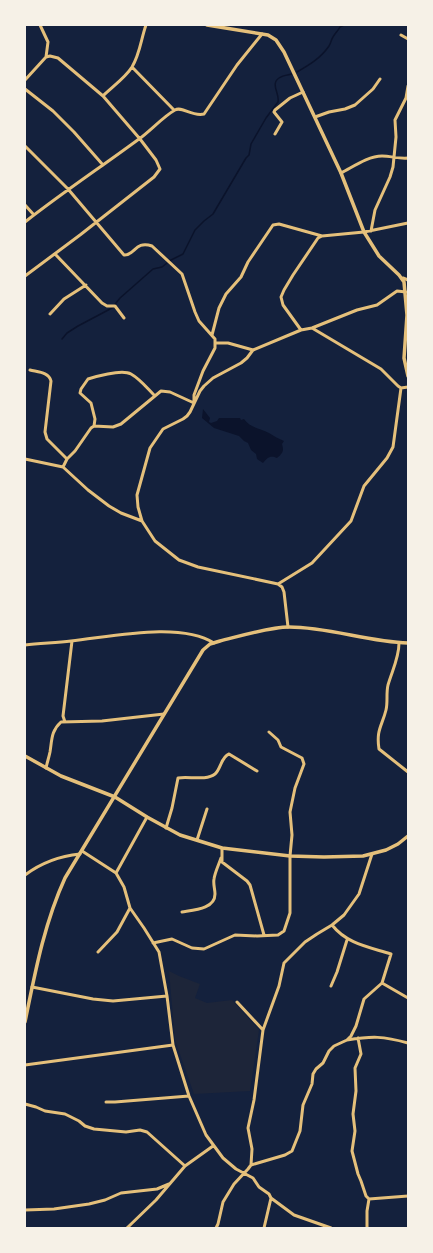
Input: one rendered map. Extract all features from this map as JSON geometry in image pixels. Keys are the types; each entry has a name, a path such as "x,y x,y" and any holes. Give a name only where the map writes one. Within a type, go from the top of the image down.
{"street":[{"path":"25,80 46,57 48,42 40,25"},
{"path":"103,96 132,67 142,43 142,36 146,25"},
{"path":"207,25 222,26 273,37 281,47 341,173 364,232 379,256 403,278 408,280"},
{"path":"25,222 68,189 140,139 174,110 182,110 195,115 204,114 237,66 262,34"},
{"path":"401,36 408,39"},
{"path":"25,276 154,177 159,171 159,166 156,160 103,96 58,58 50,56 46,57"},
{"path":"132,67 174,110"},
{"path":"315,117 355,105 373,89 380,80"},
{"path":"371,231 375,210 390,177 396,137 395,120 406,98 408,86"},
{"path":"25,89 53,112 103,165"},
{"path":"275,134 282,122 276,116 274,112 275,110 290,98 303,92"},
{"path":"25,146 68,189 124,255 129,255 139,246 152,246 179,271 184,278 194,312 199,321 212,335 216,343 212,355 203,371 194,396 194,403"},
{"path":"341,173 357,164 378,157 408,158"},
{"path":"25,205 34,215"},
{"path":"212,335 219,308 226,294 241,277 248,262 273,225 279,224 322,236 371,231 408,223"},
{"path":"301,330 282,305 281,297 314,242 322,236"},
{"path":"55,254 102,303 107,306 114,306 124,318"},
{"path":"403,278 406,292 407,315 404,358 408,376"},
{"path":"50,314 64,299 86,285"},
{"path":"288,627 284,592 282,587 278,584 198,567 179,560 155,541 142,521 138,507 137,495 150,448 163,429 183,419 190,412 204,386 213,378 241,363 253,350 301,330 312,328 357,310 377,305 397,291 406,292"},
{"path":"312,328 381,369 401,388 408,387"},
{"path":"216,343 228,343 253,350"},
{"path":"30,370 44,373 51,377 52,381 45,432 47,439 67,459"},
{"path":"63,467 67,459 76,451 94,426 95,419 90,403 80,392 88,379 111,374 129,373 143,383 154,395"},
{"path":"278,584 312,564 351,521 364,486 387,458 393,447 401,388"},
{"path":"94,426 109,427 121,424 154,395 165,390 194,403"},
{"path":"25,459 63,467 109,506 121,513 142,521"},
{"path":"25,1022 44,932 51,910 65,878 115,797 200,653 214,643 271,629 288,627 326,630 365,639 408,643"},
{"path":"25,645 119,635 170,632 201,636 214,643"},
{"path":"65,722 63,716 72,641"},
{"path":"399,643 399,651 388,686 386,709 378,732 378,742 379,749 408,772"},
{"path":"46,768 50,754 52,734 61,722 102,721 164,714"},
{"path":"153,943 172,940 192,948 204,949 235,935 257,936 278,935 282,933 287,920 290,905 290,856 292,835 290,812 295,788 304,764 304,760 299,756 283,749 278,740 269,732"},
{"path":"166,828 178,778 193,778 213,775 218,771 225,757 229,754 257,771"},
{"path":"25,756 61,776 115,797 180,835 222,848 290,856 324,857 372,854 386,850 407,839"},
{"path":"197,840 207,809"},
{"path":"116,873 147,817"},
{"path":"222,848 222,862 243,877 250,885 264,935"},
{"path":"25,875 48,862 81,853 116,873 124,887 130,908 159,952 167,996 173,1045 188,1096 196,1116 213,1146 236,1169 253,1178 259,1187 269,1194 271,1198 294,1215 331,1228"},
{"path":"251,1165 252,1149 248,1128 254,1100 263,1030 279,986 284,963 305,942 332,926 344,915 360,894 372,854"},
{"path":"182,912 200,909 208,906 213,901 215,895 214,879 222,856"},
{"path":"98,952 117,932 130,908"},
{"path":"332,926 347,940 391,954 382,983 364,999 356,1026 351,1036 347,1040"},
{"path":"331,986 347,940"},
{"path":"382,983 408,998"},
{"path":"32,987 113,1001 167,996"},
{"path":"237,1002 263,1030"},
{"path":"216,1228 223,1202 234,1184 251,1165 285,1155 292,1151 300,1131 303,1105 312,1084 313,1074 323,1063 329,1051 334,1046 347,1040 376,1037 389,1038 408,1043"},
{"path":"358,1038 361,1054 355,1068 356,1091 353,1114 355,1131 352,1151 358,1174 362,1181 366,1196 370,1199 408,1196"},
{"path":"25,1065 173,1045"},
{"path":"106,1102 188,1096"},
{"path":"25,1104 36,1106 45,1111 65,1114 79,1121 85,1126 94,1129 126,1132 140,1130 147,1132 185,1166"},
{"path":"128,1228 156,1200 185,1166 213,1146"},
{"path":"25,1210 54,1209 89,1204 105,1200 121,1192 157,1189 169,1184"},
{"path":"264,1228 271,1198"},
{"path":"367,1228 367,1212 370,1199"}],"shaded area":[{"path":"203,409 210,418 209,422 211,423 217,421 219,418 240,418 241,420 244,419 252,426 266,431 284,441 282,444 282,453 277,458 269,458 263,463 257,459 256,454 251,450 248,443 239,436 214,428 202,418"},
{"path":"169,971 200,984 195,998 207,1003 232,1000 259,1030 250,1091 194,1094 175,1040"}],"waterway":[{"path":"297,72 319,58 329,46 340,27 344,25"},
{"path":"169,261 183,254 195,230 213,214 249,155 251,144 266,118 278,102 275,86 276,80 282,76 292,74"},
{"path":"62,339 67,333 78,326 112,308 120,298 153,269 162,267 167,263"}]}
